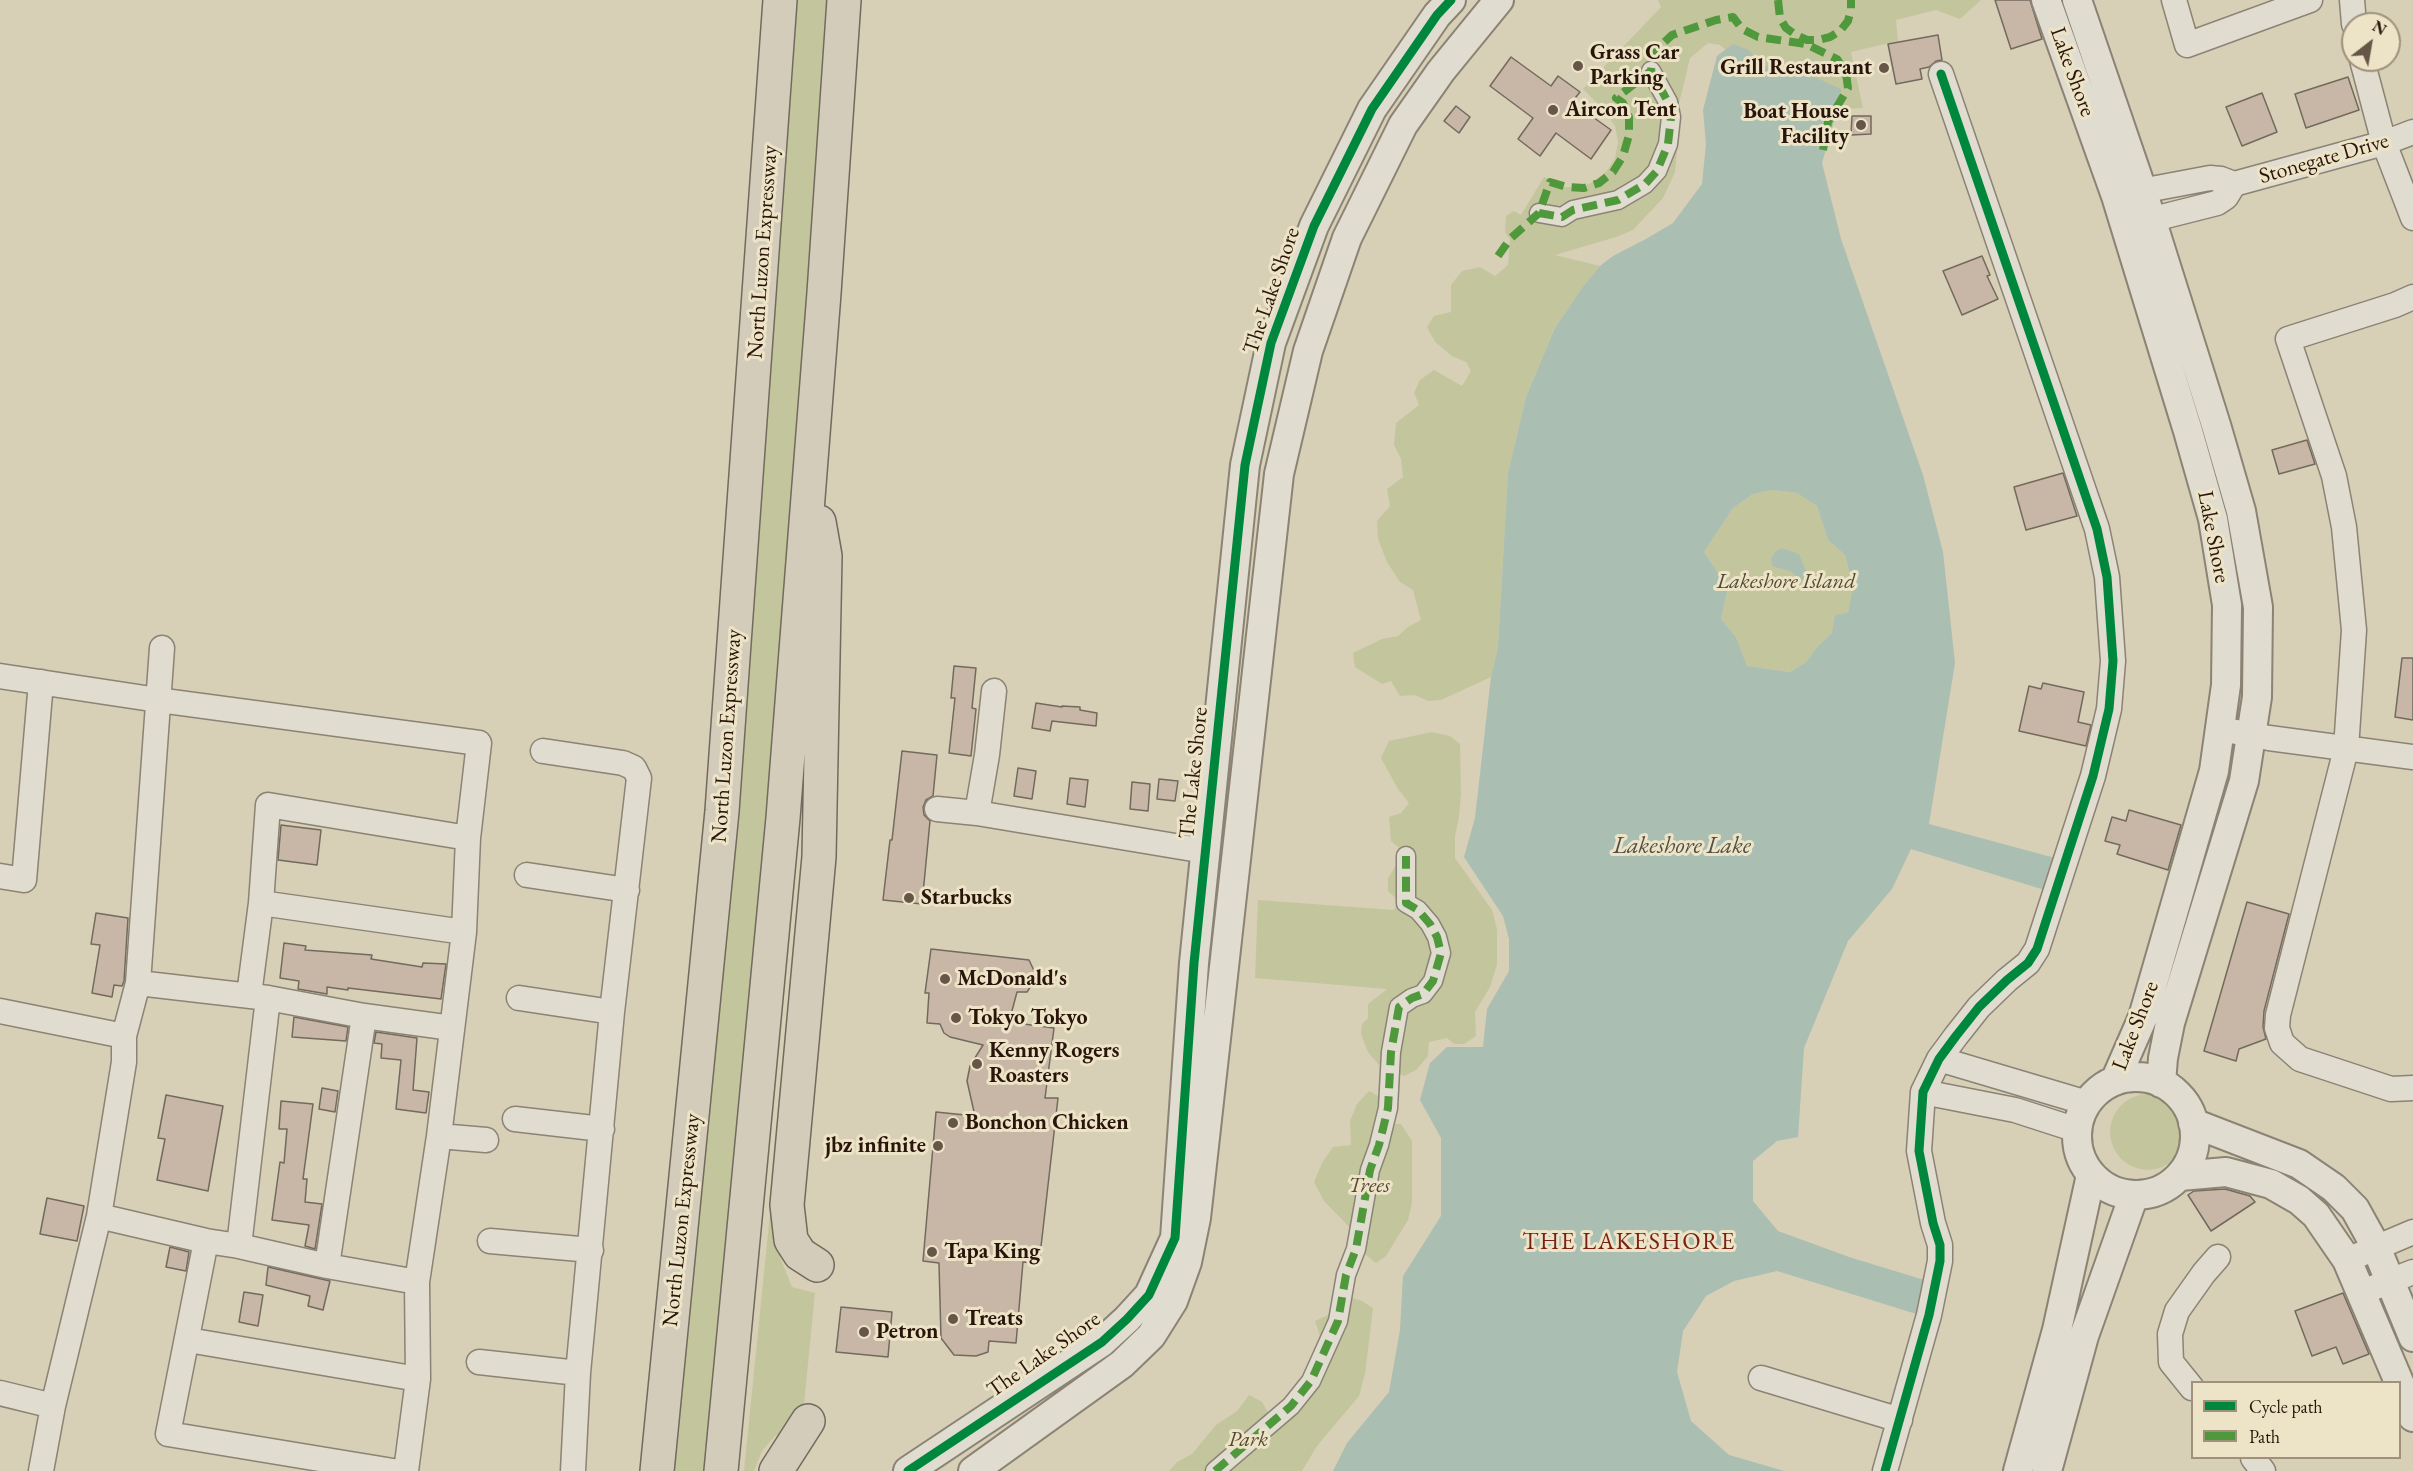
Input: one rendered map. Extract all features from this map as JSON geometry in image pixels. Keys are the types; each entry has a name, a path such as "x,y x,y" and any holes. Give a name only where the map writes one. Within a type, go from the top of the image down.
{"highway":[{"name":"North Luzon Expressway","path":"657,1471 722,811 780,0"},
{"path":"721,1471 783,818 824,293 844,0"},
{"path":"809,470 825,556 821,817 787,1205 790,1240 800,1254 817,1265"},
{"path":"776,1471 808,1421"}],"street":[{"path":"973,1471 1122,1364 1151,1336 1173,1301 1187,1262 1196,1218 1279,474 1308,351 1347,238 1403,125 1499,0"},
{"name":"Lake Shore","path":"2046,0 2139,191"},
{"name":"Lake Shore","path":"2077,0 2147,220 2213,519 2227,605 2226,686 2214,771 2144,1017 2115,1081"},
{"path":"2174,0 2187,45 2310,0"},
{"path":"1444,8 1468,38"},
{"name":"The Lake Shore","path":"908,1471 1102,1342 1149,1295 1175,1238 1196,941 1245,465 1271,343 1314,226 1371,109 1444,8"},
{"path":"1539,213 1562,217 1573,210 1618,200 1645,184 1657,171 1668,144 1671,117 1668,102 1651,71"},
{"path":"2365,72 2385,143 2413,218"},
{"path":"1885,1471 1929,1315 1940,1261 1940,1245 1933,1223 1918,1151 1923,1092 1939,1059 1979,1007 2028,963 2037,949 2093,776 2109,709 2113,661 2107,577 2097,529 1941,74"},
{"name":"Stonegate Drive","path":"2139,191 2210,178 2234,184 2385,143 2413,132"},
{"name":"Stonegate Drive","path":"2147,220 2217,203 2226,197 2234,184"},
{"name":"Lake Shore","path":"2147,220 2216,425 2241,510 2258,607 2257,697 2244,781 2170,1023 2161,1083"},
{"path":"2413,297 2395,305 2288,339 2334,476 2344,527 2354,630 2346,749 2278,1015 2277,1028 2282,1043 2300,1059 2391,1089 2413,1088"},
{"path":"41,1471 53,1406 99,1216 124,1062 124,1036 138,983 162,648"},
{"path":"0,676 158,700 479,743 468,838 464,932 439,1136 417,1282 418,1379 406,1471"},
{"path":"0,876 24,880 41,682"},
{"path":"977,813 987,755 994,692"},
{"path":"2220,729 2413,757"},
{"path":"543,751 623,763 634,768 639,778 612,1012 578,1373 573,1471"},
{"path":"238,1246 258,997 261,903 268,805 468,838"},
{"path":"937,809 977,813 1205,851"},
{"path":"1215,1471 1291,1406 1311,1381 1338,1321 1346,1275 1356,1249 1370,1170 1388,1108 1391,1052 1399,1007 1412,998 1424,994 1433,981 1441,953 1437,937 1430,924 1418,910 1406,903 1406,856"},
{"path":"527,875 627,890"},
{"path":"261,903 464,932"},
{"path":"1196,941 1226,945"},
{"path":"138,983 258,997 364,1016 452,1028"},
{"path":"519,998 612,1012"},
{"path":"0,1011 124,1036"},
{"path":"327,1266 364,1016"},
{"path":"1939,1059 2046,1092 2087,1102"},
{"path":"2129,1077 2161,1083 2176,1093 2187,1107 2193,1123 2195,1142 2190,1161 2180,1176 2159,1190 2134,1196 2111,1190 2091,1175 2082,1162 2077,1146 2077,1130 2087,1102 2099,1090 2115,1081 2129,1077"},
{"path":"1923,1092 2014,1110 2077,1130"},
{"path":"2041,1119 2046,1092"},
{"path":"515,1119 602,1129"},
{"path":"2193,1123 2308,1170 2334,1188 2355,1209 2394,1240 2404,1276 2413,1337"},
{"path":"439,1136 486,1140"},
{"path":"2180,1176 2226,1172 2271,1184 2300,1200 2316,1215 2348,1260 2398,1381"},
{"path":"2018,1471 2057,1330 2091,1175"},
{"path":"2047,1471 2084,1336 2134,1196"},
{"path":"99,1216 206,1241 417,1282"},
{"path":"2348,1260 2394,1240"},
{"path":"206,1241 168,1434 393,1471"},
{"path":"490,1241 591,1250"},
{"path":"2191,1386 2171,1362 2170,1334 2177,1311 2218,1257"},
{"path":"2363,1292 2404,1276"},
{"path":"188,1340 418,1379"},
{"path":"479,1362 578,1373"},
{"path":"1761,1378 1900,1420"},
{"path":"2401,1388 2413,1417"},
{"path":"0,1393 53,1406"},
{"path":"1019,1396 1039,1424"},
{"path":"2254,1459 2263,1471"}],"green space":[{"path":"791,0 831,0 767,855 712,1471 668,1471"},
{"path":"1658,0 1981,0 1960,19 1936,10 1896,20 1898,41 1851,52 1863,108 1828,110 1741,63 1720,45 1708,43 1690,58 1674,124 1678,141 1675,172 1663,198 1633,230 1555,255 1600,266 1555,328 1526,397 1508,473 1498,647 1491,677 1441,700 1428,701 1415,695 1400,696 1391,681 1382,684 1355,667 1353,653 1382,639 1398,636 1421,620 1413,590 1400,582 1387,562 1378,539 1377,521 1390,506 1387,489 1403,477 1401,459 1394,445 1396,423 1419,405 1414,393 1420,380 1434,370 1462,386 1471,371 1466,362 1452,356 1435,342 1427,327 1434,316 1451,312 1451,285 1462,271 1480,267 1495,276 1508,265 1510,239 1505,232 1506,216 1514,211 1521,215 1544,177 1565,187 1581,187 1595,181 1607,171 1615,158 1618,142 1615,126 1602,108 1583,89 1661,7"},
{"name":"Lakeshore Island","path":"1773,490 1797,493 1817,506 1828,540 1845,555 1853,585 1848,613 1806,662 1790,672 1747,666 1736,637 1721,619 1728,588 1704,552 1733,508 1753,494"},
{"path":"1432,732 1450,736 1460,744 1461,793 1455,836 1455,858 1492,910 1497,929 1497,965 1490,987 1475,1012 1476,1036 1464,1044 1454,1044 1447,1038 1429,1042 1428,1056 1416,1070 1404,1076 1378,1064 1368,1052 1361,1034 1362,1024 1368,1018 1368,1004 1387,989 1255,978 1258,900 1394,910 1399,901 1388,891 1388,878 1404,852 1391,841 1389,817 1401,813 1409,803 1398,789 1381,758 1389,741"},
{"name":"Trees","path":"1369,1091 1387,1101 1391,1124 1401,1124 1412,1141 1412,1203 1408,1220 1386,1256 1376,1263 1360,1250 1355,1233 1324,1201 1314,1182 1322,1163 1333,1147 1351,1145 1350,1121 1357,1104"},
{"path":"2148,1094 2163,1097 2175,1105 2183,1117 2186,1132 2183,1147 2175,1159 2163,1167 2148,1170 2133,1167 2121,1159 2113,1147 2110,1132 2113,1117 2121,1105 2133,1097"},
{"path":"777,1144 777,1225 780,1257 792,1287 815,1293 802,1424 775,1436 762,1451 754,1471 744,1471"},
{"name":"Park","path":"1346,1296 1362,1301 1373,1308 1365,1374 1359,1396 1317,1446 1302,1471 1169,1471 1177,1462 1192,1454 1216,1425 1237,1411 1249,1395 1262,1402 1274,1423 1323,1345 1315,1321 1337,1311"}],"water":[{"name":"Lakeshore Lake","path":"1733,44 1749,50 1762,65 1782,71 1807,70 1819,79 1841,89 1822,163 1841,239 1923,475 1943,552 1955,663 1929,824 2055,858 2048,891 1911,849 1892,889 1848,941 1804,1048 1798,1137 1777,1141 1753,1161 1753,1201 1778,1231 1849,1257 1947,1287 1936,1320 1777,1271 1734,1281 1706,1296 1683,1331 1677,1372 1691,1421 1729,1455 1784,1471 1333,1471 1347,1443 1389,1392 1400,1330 1403,1276 1441,1216 1441,1138 1420,1100 1430,1063 1447,1047 1483,1047 1487,1009 1509,971 1509,939 1503,916 1464,857 1475,818 1491,677 1498,647 1508,473 1526,397 1555,328 1600,266 1613,256 1673,223 1702,184 1706,144 1703,110 1717,56","holes":["1773,490 1797,493 1817,506 1828,540 1845,555 1853,585 1848,613 1835,615 1832,633 1806,662 1790,672 1747,666 1736,637 1721,619 1728,588 1704,552 1733,508 1753,494"]},
{"path":"1781,548 1799,554 1810,576 1810,582 1807,584 1790,571 1772,565 1771,559"}],"building":[{"path":"1995,0 2030,0 2042,39 2011,49"},
{"path":"1938,35 1942,60 1920,69 1922,79 1896,84 1888,44"},
{"name":"Aircon Tent","path":"1511,57 1551,86 1558,76 1580,92 1572,102 1611,130 1591,159 1556,133 1540,156 1518,139 1533,118 1490,86"},
{"path":"2348,77 2359,110 2306,128 2295,94"},
{"path":"2262,93 2277,132 2242,146 2226,107"},
{"path":"1456,106 1470,117 1459,133 1444,121"},
{"name":"Boat House Facility","path":"1852,116 1871,116 1871,134 1851,135"},
{"path":"1982,256 1990,275 1987,276 1998,299 1962,315 1943,271"},
{"path":"2307,440 2315,464 2279,474 2272,450"},
{"path":"2063,473 2077,516 2026,530 2014,487"},
{"path":"2402,658 2413,658 2413,720 2395,717"},
{"path":"954,666 976,668 972,708 976,709 971,756 949,753 955,698 951,698"},
{"path":"2043,683 2084,692 2078,722 2091,725 2086,746 2019,731 2029,686 2041,689"},
{"path":"1036,703 1080,707 1080,710 1097,713 1096,726 1052,721 1050,731 1032,728"},
{"path":"902,751 937,755 933,796 926,800 923,807 924,815 930,821 922,904 883,900"},
{"path":"1018,768 1036,771 1032,799 1014,796"},
{"path":"1070,778 1088,780 1085,807 1067,804"},
{"path":"1159,779 1178,781 1175,801 1157,799"},
{"path":"1132,782 1150,784 1148,811 1130,809"},
{"path":"2129,810 2181,825 2168,870 2117,854 2120,845 2105,841 2112,817 2126,821"},
{"path":"281,825 321,830 317,865 278,860"},
{"path":"2247,902 2289,914 2264,1011 2263,1027 2266,1039 2239,1049 2236,1061 2204,1051"},
{"path":"96,913 128,918 124,981 122,986 114,985 112,997 92,993 100,945 91,944"},
{"path":"284,943 306,946 305,950 372,955 371,959 422,967 423,963 446,964 441,999 348,988 348,990 327,987 327,994 298,989 299,981 280,978"},
{"path":"931,949 1029,960 1037,977 1027,992 1017,992 1009,1022 1054,1028 1045,1098 1058,1098 1039,1264 1023,1262 1016,1343 989,1341 988,1352 976,1356 954,1355 941,1338 939,1263 923,1261 936,1112 975,1116 967,1081 970,1066 983,1045 950,1037 944,1033 940,1024 927,1023 929,993 925,993"},
{"path":"294,1017 348,1027 346,1041 292,1037"},
{"path":"376,1032 417,1038 413,1090 429,1092 426,1113 396,1109 401,1060 381,1058 382,1044 374,1043"},
{"path":"322,1088 338,1091 335,1112 319,1109"},
{"path":"166,1095 223,1106 208,1191 157,1180 165,1139 158,1138"},
{"path":"281,1101 313,1104 303,1179 307,1179 305,1202 322,1204 315,1249 305,1246 309,1225 272,1220 280,1162 284,1163 287,1129 279,1129"},
{"path":"2225,1189 2250,1196 2255,1202 2211,1231 2188,1195 2194,1191"},
{"path":"47,1198 84,1206 77,1241 40,1234"},
{"path":"170,1247 189,1252 186,1271 166,1267"},
{"path":"268,1267 330,1281 323,1310 308,1306 310,1296 266,1285"},
{"path":"244,1292 263,1295 258,1326 239,1322"},
{"path":"2343,1293 2369,1354 2343,1364 2336,1347 2312,1356 2295,1311"},
{"name":"Petron","path":"841,1307 892,1312 888,1357 836,1352"}],"marked path":[{"path":"1778,0 1780,18 1786,28 1807,40 1830,37 1840,31 1848,21 1851,0"},
{"path":"1498,256 1510,239 1539,213 1550,182 1567,187 1584,188 1599,183 1613,172 1623,156 1629,135 1629,117 1623,103 1616,98 1651,71 1653,53 1672,35 1716,20 1733,17 1742,29 1758,37 1806,44 1837,59 1846,73 1848,88 1828,122 1823,150"},
{"path":"1539,213 1562,217 1573,210 1618,200 1645,184 1657,171 1668,144 1671,117 1668,102 1651,71"},
{"path":"1215,1471 1291,1406 1311,1381 1338,1321 1346,1275 1356,1249 1370,1170 1388,1108 1391,1052 1399,1007 1423,994 1433,981 1441,953 1437,937 1430,924 1418,910 1406,903 1406,856"}],"cycle path":[{"path":"908,1471 1102,1342 1149,1295 1175,1238 1194,963 1245,465 1271,343 1314,226 1372,109 1437,15 1451,0"},
{"path":"1885,1471 1929,1315 1940,1261 1940,1245 1933,1223 1919,1151 1923,1092 1939,1059 1979,1007 2028,963 2037,949 2093,776 2109,709 2113,661 2107,577 2097,529 1941,74"}],"place":[{"name":"Grass Car Parking","path":"1578,66"},
{"name":"Grill Restaurant","path":"1884,68"},
{"name":"Aircon Tent","path":"1553,110"},
{"name":"Boat House Facility","path":"1861,125"},
{"name":"Starbucks","path":"909,898"},
{"name":"McDonald's","path":"945,979"},
{"name":"Tokyo Tokyo","path":"956,1018"},
{"name":"Kenny Rogers Roasters","path":"977,1064"},
{"name":"Bonchon Chicken","path":"953,1123"},
{"name":"jbz infinite","path":"938,1146"},
{"name":"Tapa King","path":"932,1252"},
{"name":"Treats","path":"953,1319"},
{"name":"Petron","path":"864,1332"}],"district":[{"name":"THE LAKESHORE","path":"1629,1242"}]}
